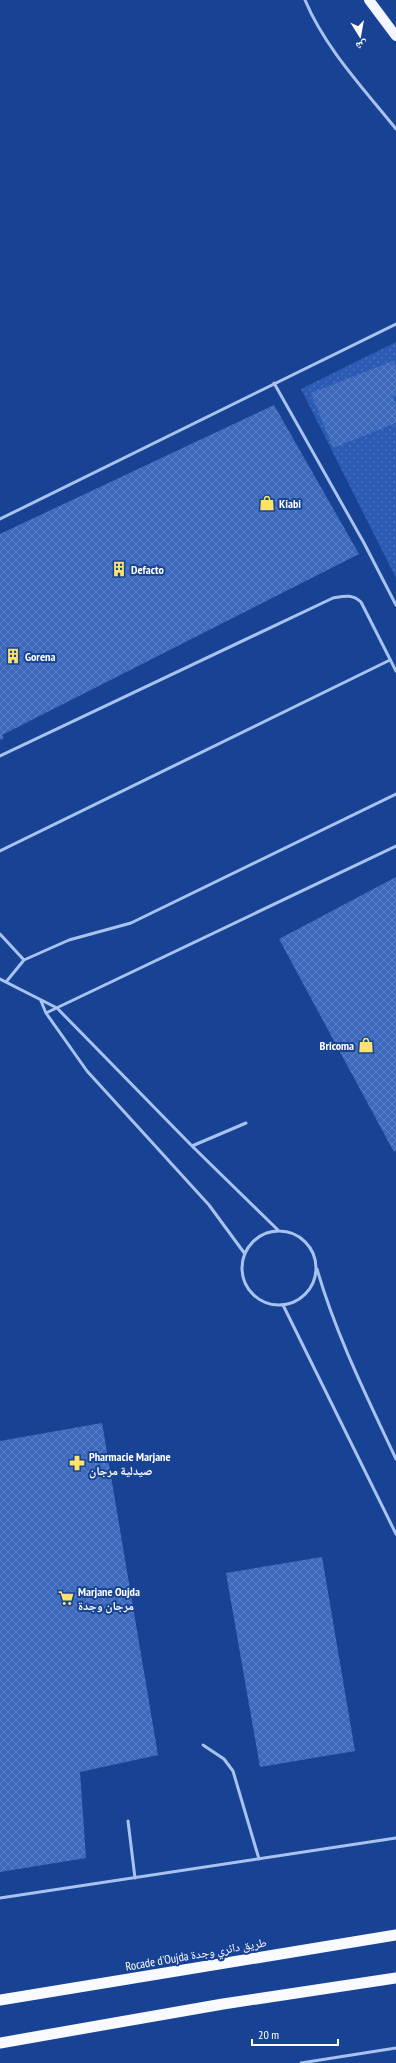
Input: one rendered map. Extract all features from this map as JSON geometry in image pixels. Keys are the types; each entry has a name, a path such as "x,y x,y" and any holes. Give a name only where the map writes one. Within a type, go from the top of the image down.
{"highway":[{"name":"Rocade d'Oujda طريق دائري وجدة","path":"0,2000 396,1935"},
{"path":"0,2043 223,2004 396,1978"}],"main road":[{"path":"369,0 396,36"}],"lane":[{"path":"305,0 314,22 332,48 396,129"},
{"path":"0,519 396,324"},
{"path":"274,383 364,543 396,605"},
{"path":"0,756 333,598 347,595 355,597 361,602 396,671"},
{"path":"0,851 390,660"},
{"path":"6,982 24,960 69,940 131,923 396,794"},
{"path":"46,1013 396,846"},
{"path":"0,934 24,960"},
{"path":"0,979 57,1008 192,1146 279,1231"},
{"path":"41,1001 46,1013 87,1071 209,1205 245,1254"},
{"path":"192,1146 246,1123"},
{"path":"316,1268 314,1280 306,1294 296,1302 283,1305 266,1303 252,1294 245,1283 242,1270 245,1254 252,1243 262,1235 279,1231 292,1234 303,1240 314,1255 316,1268 326,1300 371,1407 396,1459"},
{"path":"283,1305 396,1534"},
{"path":"390,1446 396,1447"},
{"path":"202,1745 224,1759 233,1771 259,1858"},
{"path":"128,1821 135,1878"},
{"path":"0,1898 396,1838"},
{"path":"301,2063 396,2048"}],"shaded area":[{"path":"396,342 396,578 301,389"}],"building":[{"path":"393,361 396,367 396,395 393,397 396,405 396,423 333,448 311,393"},
{"name":"Defacto","path":"274,405 359,554 2,735 4,738 0,740 0,534"},
{"name":"Bricoma","path":"396,877 396,1150 394,1152 279,939"},
{"name":"Marjane Oujda مرجان وجدة","path":"102,1423 158,1755 80,1772 86,1858 0,1872 0,1441"},
{"path":"322,1557 355,1751 260,1767 226,1573"}],"place":[{"name":"Kiabi","path":"267,503"},
{"name":"Defacto","path":"119,569"},
{"name":"Gorena","path":"13,656"},
{"name":"Bricoma","path":"366,1045"},
{"name":"Pharmacie Marjane صيدلية مرجان","path":"77,1463"},
{"name":"Marjane Oujda مرجان وجدة","path":"66,1598"}]}
